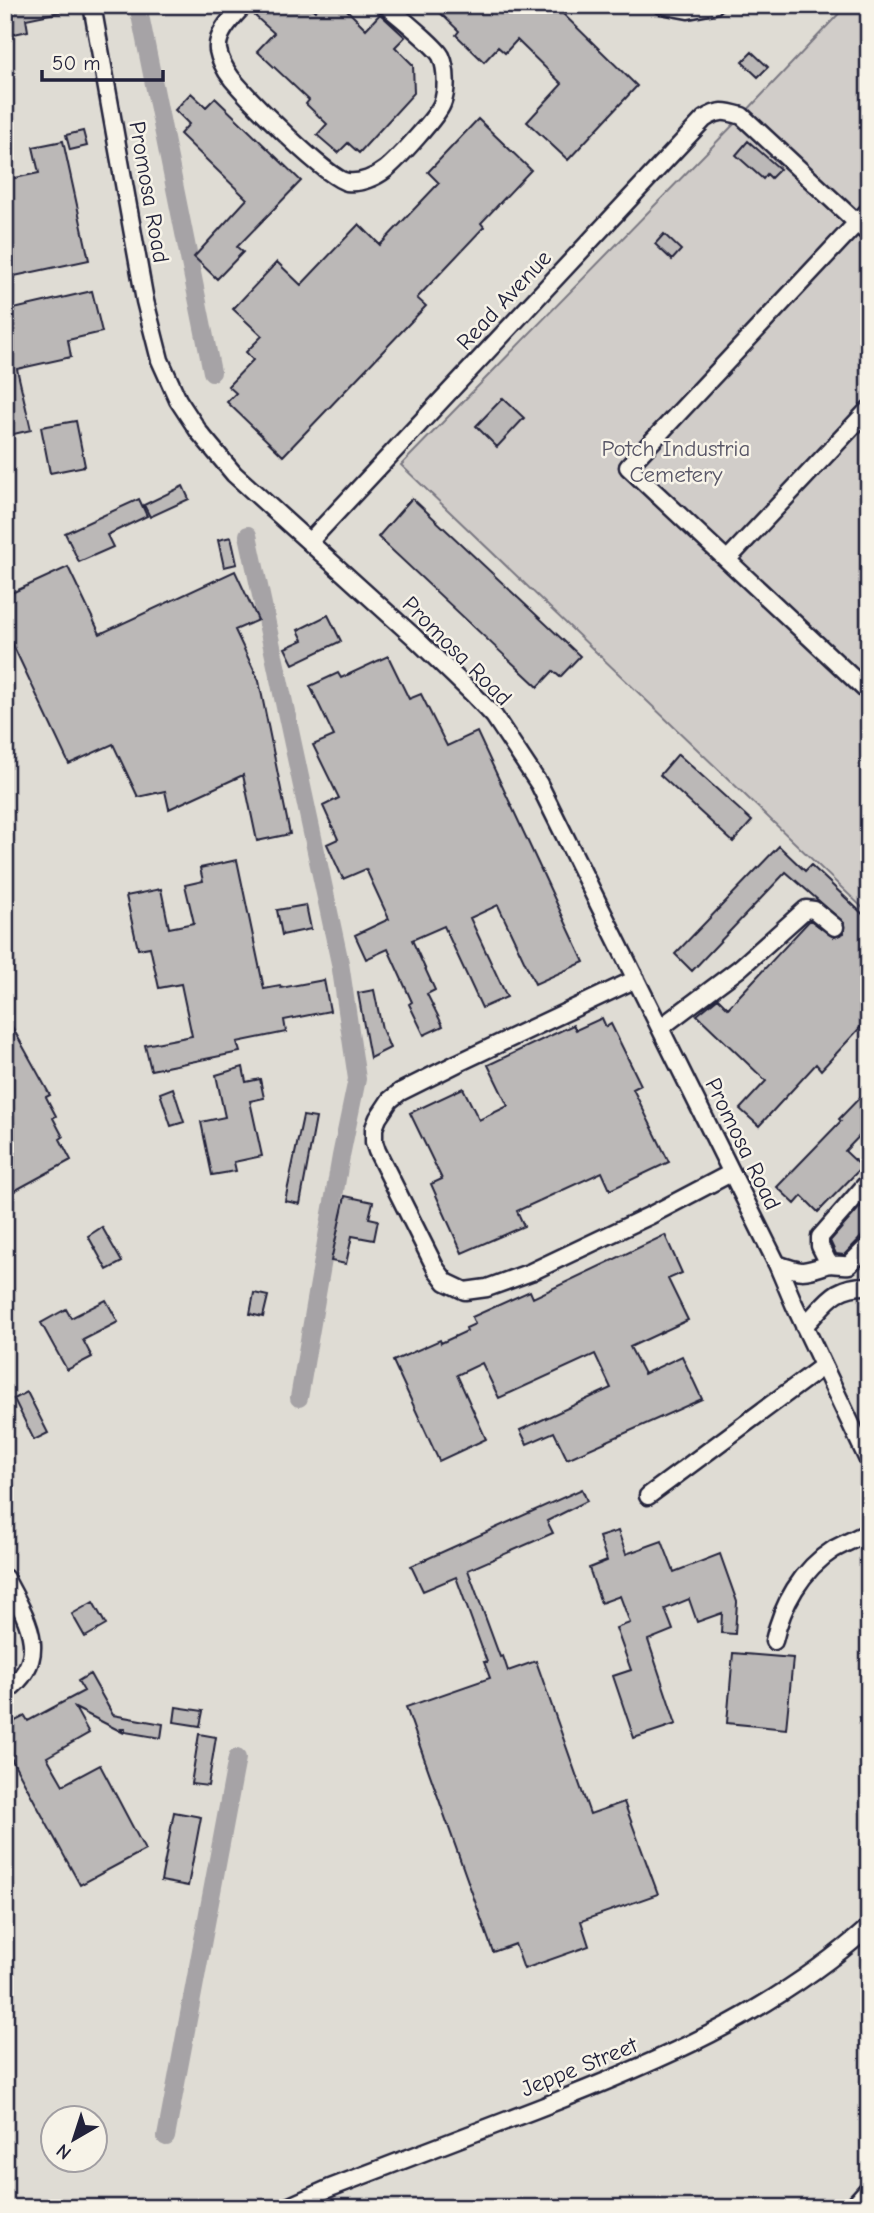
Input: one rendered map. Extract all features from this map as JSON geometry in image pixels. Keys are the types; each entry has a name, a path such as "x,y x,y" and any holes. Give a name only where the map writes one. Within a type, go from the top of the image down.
{"street":[{"name":"Promosa Road","path":"92,5 145,301 160,360 178,400 199,432 234,474 413,636 494,716 539,784 777,1264 869,1462"},
{"path":"244,5 220,37 218,47 222,63 232,78 304,152 332,177 350,183 366,180 386,170 443,103 444,69 440,54 386,5"},
{"path":"661,5 688,10 714,5"},
{"name":"Read Avenue","path":"309,542 704,119 721,110 742,116 863,228"},
{"path":"869,210 863,228 628,467 869,693"},
{"path":"727,560 869,409"},
{"path":"660,1028 740,968 806,908 814,909 835,927"},
{"path":"636,979 458,1062 400,1092 390,1100 374,1128 374,1142 416,1233 446,1282 465,1291 478,1290 531,1272 651,1215 731,1173"},
{"path":"829,1264 820,1246 820,1237 869,1181"},
{"path":"777,1264 805,1272 829,1264 849,1265 869,1245"},
{"path":"804,1326 837,1292 852,1286 869,1286"},
{"path":"648,1496 823,1366"},
{"path":"774,1641 779,1618 789,1595 808,1573 832,1550 869,1532"},
{"path":"5,1578 31,1632 33,1656 25,1675 5,1692"},
{"name":"Jeppe Street","path":"285,2208 330,2188 620,2077 692,2045 744,2017 823,1967 869,1927"},
{"path":"851,2208 869,2188"}],"shaded area":[{"path":"5,5 869,5 869,2208 5,2208"}],"green space":[{"name":"Potch Industria Cemetery","path":"847,5 869,5 869,914 401,465"}],"building":[{"path":"5,5 65,5 65,11 26,19 28,31 5,36"},
{"path":"265,5 309,5 315,11 321,5 342,5 366,29 380,14 405,37 395,47 413,65 414,93 359,153 348,143 338,153 317,135 327,124 306,104 309,100 257,51 274,33 255,16"},
{"path":"432,5 554,5 637,86 568,160 527,122 562,84 517,40 505,53 498,47 484,62 456,35 459,31"},
{"path":"752,52 768,67 758,77 742,62"},
{"path":"191,93 206,107 215,98 301,181 237,247 243,252 217,279 194,257 247,199 180,134 189,124 175,110"},
{"path":"478,119 531,170 481,223 484,227 417,298 426,306 283,456 227,402 236,393 228,386 253,360 246,352 262,336 233,309 277,262 301,285 359,224 380,245 439,183 428,172"},
{"path":"83,131 87,146 70,150 66,135"},
{"path":"63,141 89,260 5,278 5,221 10,221 5,198 5,180 39,173 33,147"},
{"path":"748,141 780,169 771,178 767,174 763,179 736,155"},
{"path":"664,234 681,250 672,260 655,244"},
{"path":"92,291 102,332 68,340 71,357 17,369 31,430 5,436 5,311"},
{"path":"503,398 524,418 497,447 476,426"},
{"path":"76,421 85,466 50,473 41,427"},
{"path":"183,486 189,499 150,517 144,505"},
{"path":"412,498 580,656 560,677 553,671 538,687 378,537"},
{"path":"139,499 147,516 107,535 113,547 79,562 65,533"},
{"path":"231,537 237,564 224,567 218,540"},
{"path":"68,567 100,634 235,571 258,620 235,630 259,681 290,834 257,841 243,775 169,809 165,791 138,797 113,744 69,764 5,628 5,596"},
{"path":"328,615 341,641 293,664 285,648 303,640 298,630"},
{"path":"388,656 409,699 421,694 447,746 477,732 584,962 535,984 498,905 470,918 507,997 482,1008 444,926 412,940 435,990 427,994 443,1026 424,1035 388,949 366,959 355,935 389,919 366,869 343,879 327,844 338,839 323,806 339,798 313,745 334,736 310,686 338,673 341,678"},
{"path":"678,754 752,821 733,842 660,775"},
{"path":"779,846 805,871 811,865 869,920 869,1018 821,1070 816,1064 759,1126 740,1109 766,1081 697,1015 718,998 728,1008 810,920 834,937 844,933 844,923 786,872 692,971 675,954"},
{"path":"237,860 264,989 324,980 330,1011 284,1020 286,1032 237,1042 240,1052 151,1070 145,1045 192,1036 181,984 159,988 150,947 138,949 126,896 161,889 169,928 194,923 185,885 203,881 200,868"},
{"path":"306,905 311,929 282,935 277,910"},
{"path":"374,990 382,1029 390,1048 370,1058 358,993"},
{"path":"5,1014 50,1095 46,1097 63,1137 60,1139 71,1160 5,1196"},
{"path":"602,1018 606,1027 611,1024 641,1085 633,1089 669,1162 610,1190 602,1172 517,1211 524,1226 462,1253 431,1184 442,1179 410,1113 463,1088 479,1120 508,1106 488,1065 573,1025 576,1030"},
{"path":"243,1067 246,1082 260,1079 264,1098 250,1101 262,1156 234,1162 236,1171 212,1175 201,1122 225,1117 216,1075"},
{"path":"173,1088 184,1122 171,1126 160,1093"},
{"path":"869,1088 869,1126 845,1151 862,1167 818,1212 802,1196 795,1204 777,1187"},
{"path":"303,1116 316,1118 300,1204 285,1201"},
{"path":"345,1196 373,1202 369,1218 378,1220 374,1240 352,1236 346,1264 331,1261"},
{"path":"869,1197 869,1229 844,1255 836,1254 830,1241"},
{"path":"102,1227 122,1262 107,1270 88,1236"},
{"path":"665,1235 682,1273 668,1279 688,1320 630,1347 644,1374 682,1356 702,1399 567,1459 554,1432 527,1444 520,1430 611,1388 595,1354 499,1398 482,1363 457,1375 486,1439 439,1461 393,1361 467,1331 466,1328 475,1324 472,1317 530,1291 533,1298"},
{"path":"254,1293 268,1296 263,1317 250,1314"},
{"path":"106,1300 118,1322 83,1340 92,1357 67,1370 41,1323 66,1309 71,1318"},
{"path":"27,1392 48,1433 34,1440 14,1399"},
{"path":"582,1489 587,1501 547,1521 553,1533 468,1570 500,1657 503,1656 508,1671 536,1661 590,1814 624,1802 658,1894 581,1921 589,1946 524,1969 515,1944 493,1952 406,1707 490,1678 484,1662 487,1662 456,1577 423,1591 411,1566"},
{"path":"618,1531 626,1554 662,1541 674,1572 720,1554 737,1602 735,1634 721,1633 722,1613 697,1622 689,1599 665,1609 673,1630 648,1640 676,1724 634,1738 613,1676 631,1670 616,1628 630,1623 620,1596 601,1603 589,1568 607,1561 599,1537"},
{"path":"93,1602 106,1625 85,1637 72,1614"},
{"path":"733,1653 793,1658 786,1729 727,1723"},
{"path":"90,1674 113,1715 163,1724 161,1738 121,1729 124,1733 75,1708 89,1733 47,1757 63,1785 100,1765 145,1850 80,1885 5,1747 5,1726 25,1716 28,1721 84,1691 78,1681"},
{"path":"176,1707 203,1711 200,1726 174,1722"},
{"path":"199,1734 216,1737 208,1786 191,1784"},
{"path":"174,1812 201,1817 188,1886 161,1881"}],"waterway":[{"path":"138,5 212,372"},
{"path":"248,535 340,963 357,1079 299,1398"},
{"path":"166,2137 237,1758"}]}
